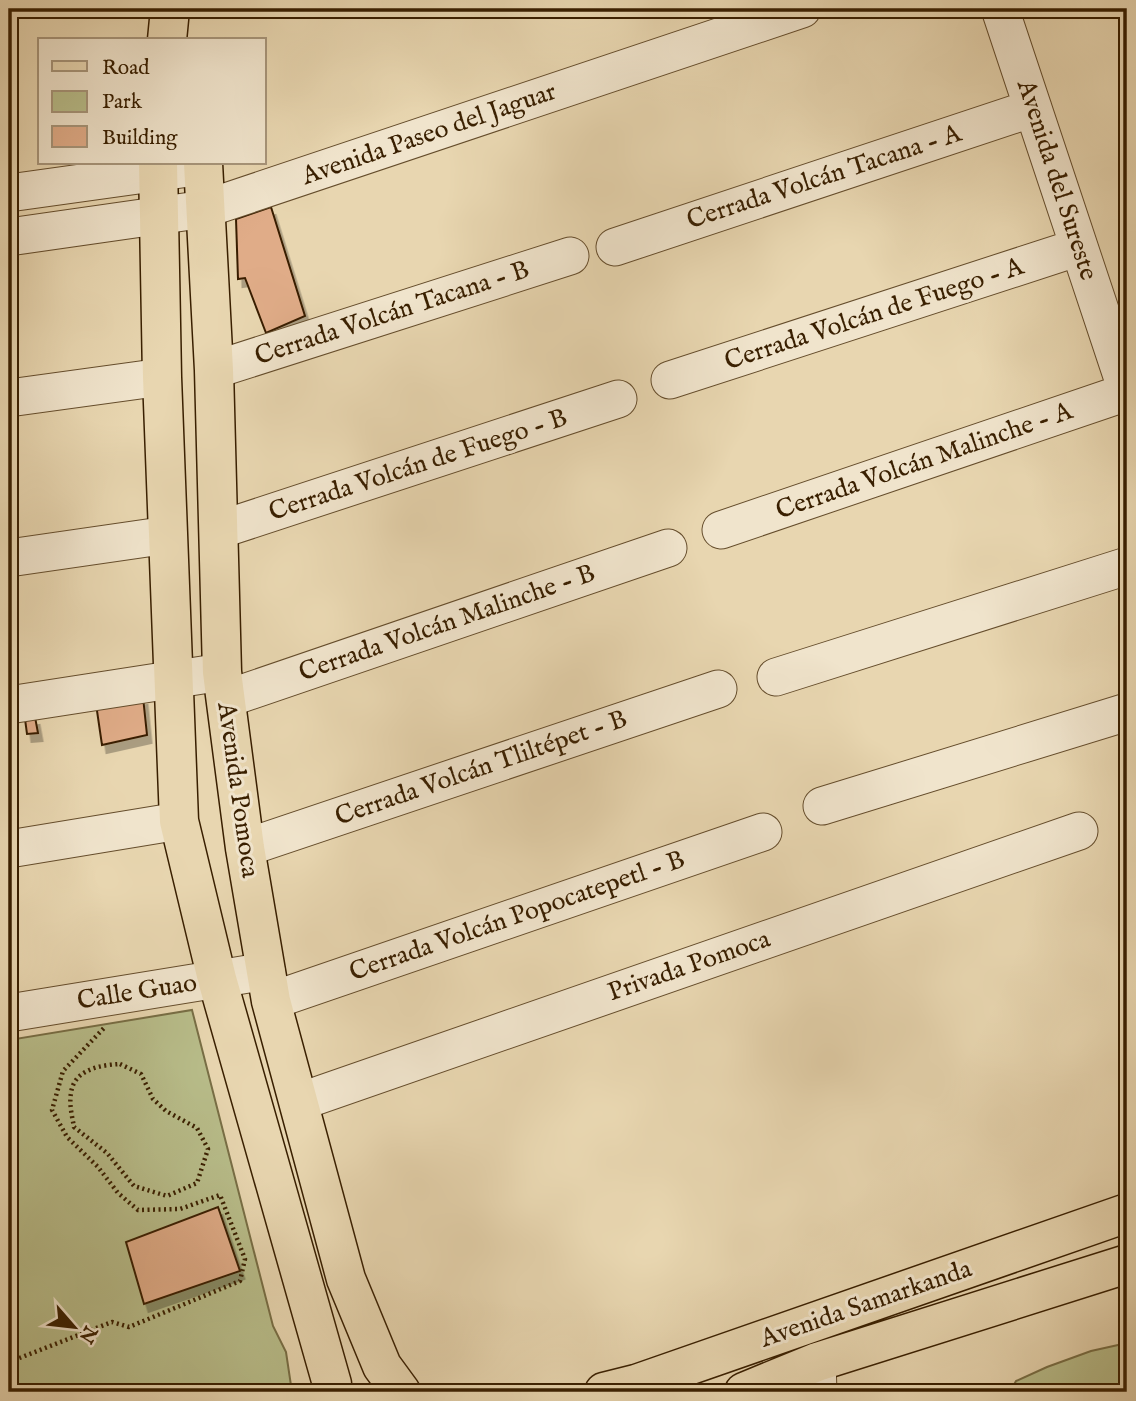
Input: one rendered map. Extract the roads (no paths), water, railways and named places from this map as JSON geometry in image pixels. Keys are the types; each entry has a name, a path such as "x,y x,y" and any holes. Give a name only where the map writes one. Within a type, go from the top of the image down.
{"main road":[{"path":"167,38 170,9"},
{"path":"192,9 194,38"},
{"name":"Avenida Pomoca","path":"203,164 214,370 224,685 245,848 268,986 346,1279 382,1366 401,1392"},
{"name":"Avenida Pomoca","path":"157,168 179,821 216,979 331,1384 330,1392"},
{"name":"Avenida Samarkanda","path":"604,1392 636,1384 1127,1213"},
{"path":"1038,1244 1052,1289"},
{"name":"Avenida Samarkanda","path":"744,1392 818,1377 1052,1289 1127,1264"}],"street":[{"name":"Avenida Paseo del Jaguar","path":"9,237 205,209 802,9"},
{"name":"Avenida del Sureste","path":"1000,9 1127,391"},
{"name":"Cerrada Volcán Tacana - A","path":"615,247 1033,108"},
{"path":"9,193 157,168 203,164"},
{"name":"Cerrada Volcán de Fuego - A","path":"670,380 1079,247"},
{"name":"Cerrada Volcán Tacana - B","path":"214,370 570,256"},
{"path":"9,398 162,377"},
{"name":"Cerrada Volcán Malinche - A","path":"721,530 1127,391"},
{"name":"Cerrada Volcán de Fuego - B","path":"219,530 618,399"},
{"path":"9,558 168,536"},
{"name":"Cerrada Volcán Malinche - B","path":"9,705 174,679 224,685 668,548"},
{"path":"776,677 1127,566"},
{"name":"Cerrada Volcán Tliltépet - B","path":"245,848 718,689"},
{"path":"822,806 1127,712"},
{"path":"9,849 179,821"},
{"name":"Privada Pomoca","path":"299,1102 1079,831"},
{"name":"Cerrada Volcán Popocatepetl - B","path":"268,986 763,832"},
{"name":"Calle Guao","path":"9,1013 216,979 268,986"},
{"path":"291,1242 333,1230"}]}
